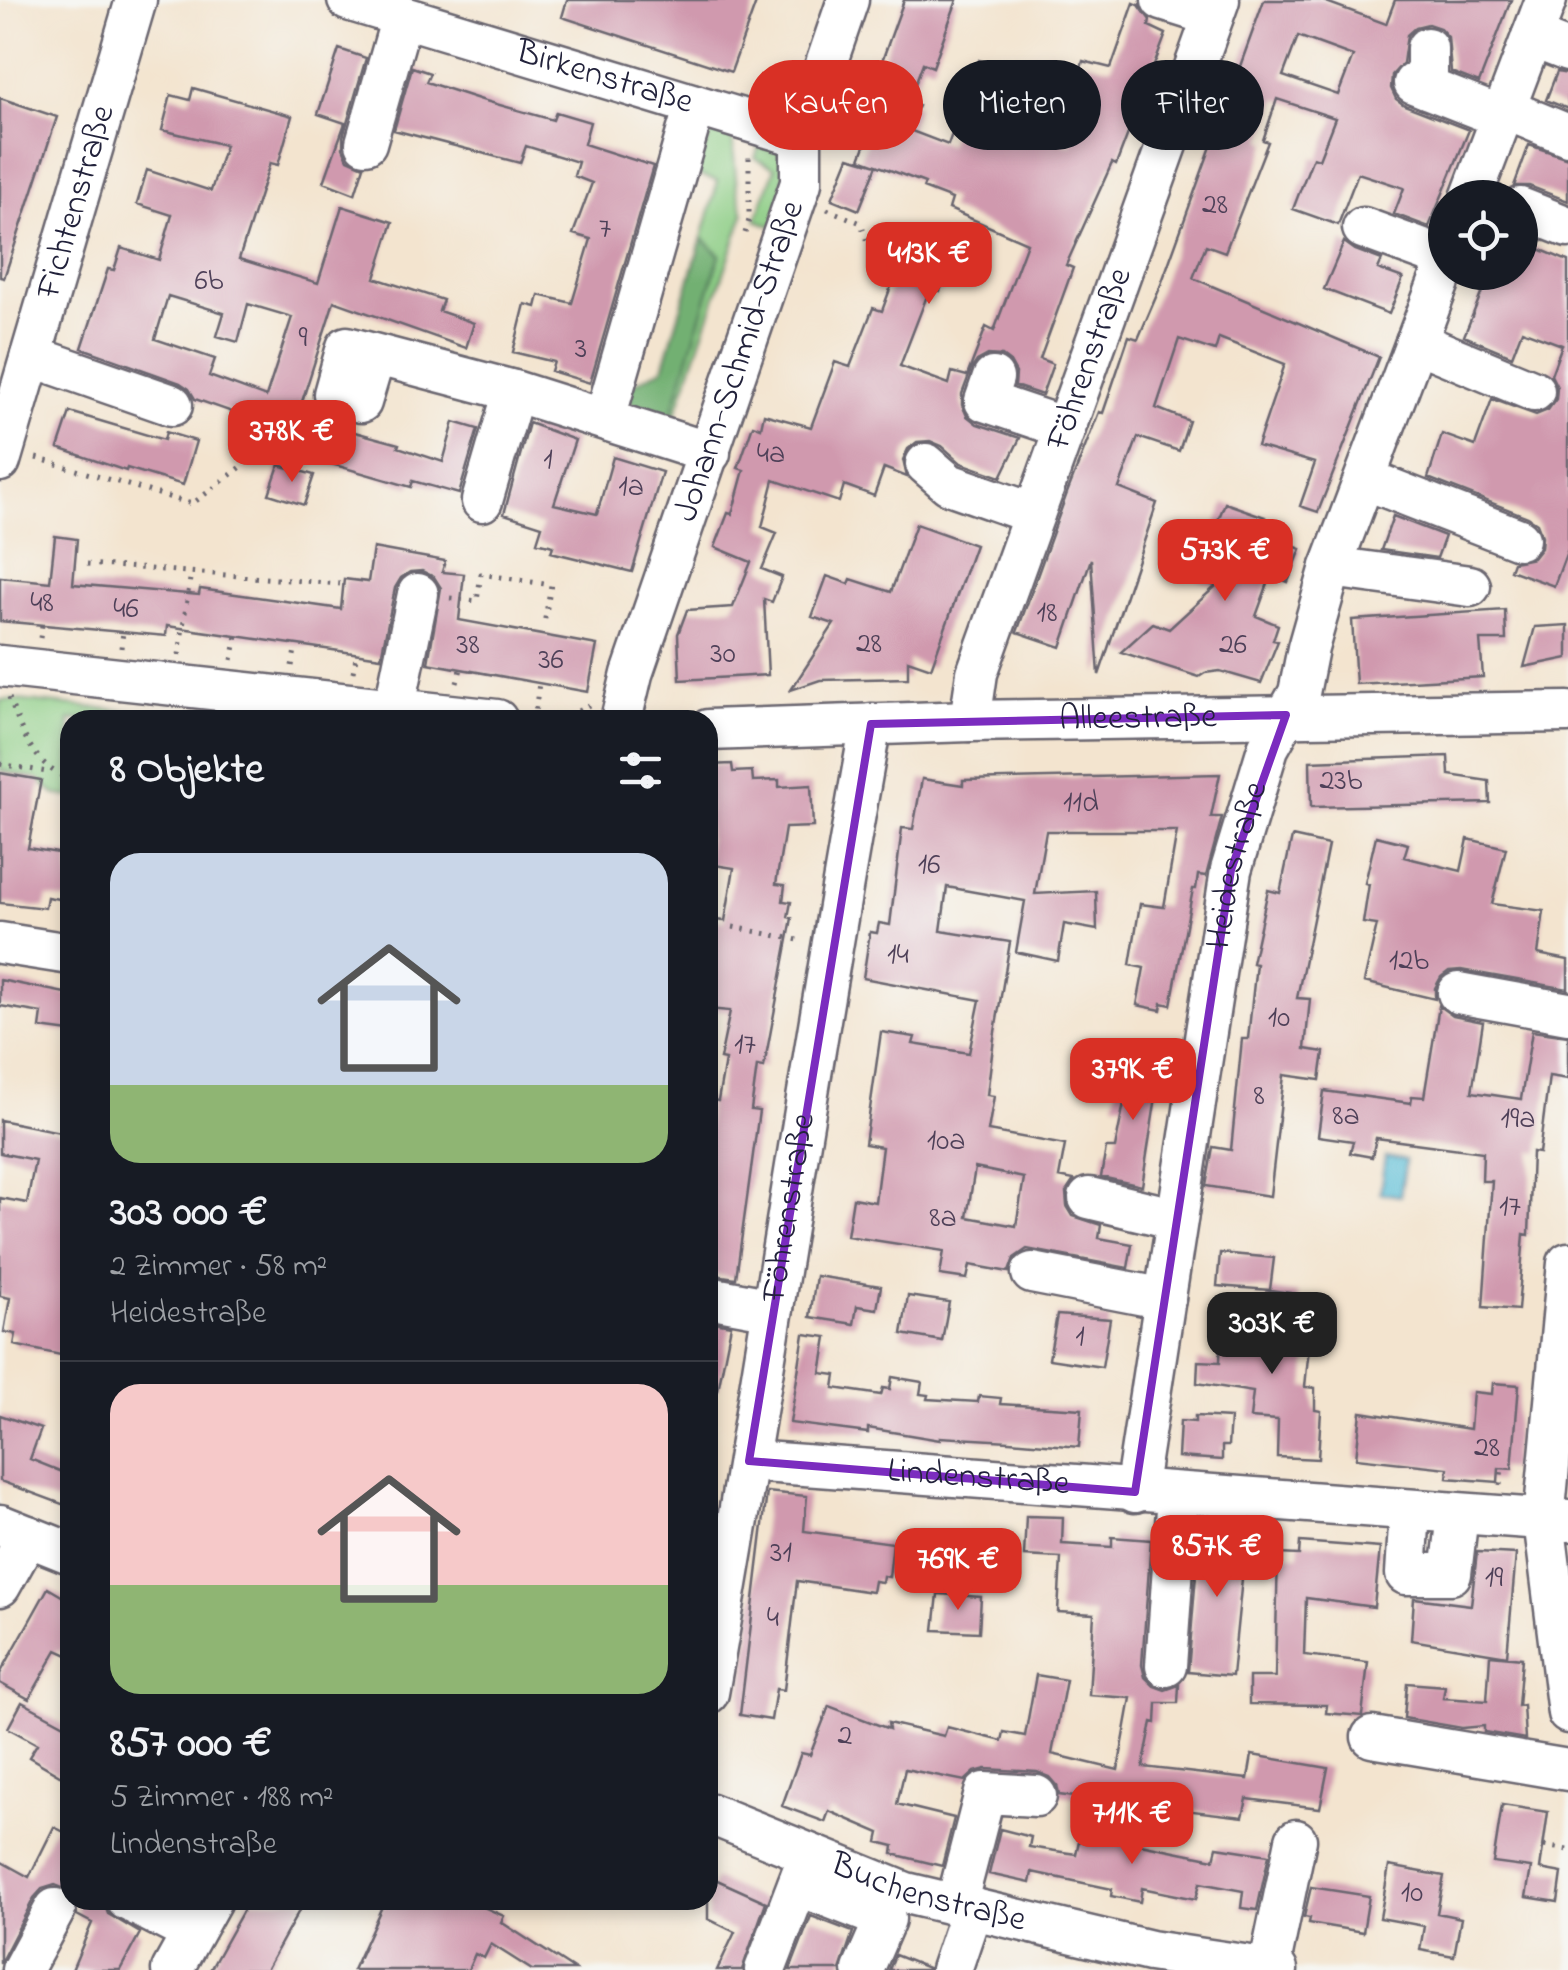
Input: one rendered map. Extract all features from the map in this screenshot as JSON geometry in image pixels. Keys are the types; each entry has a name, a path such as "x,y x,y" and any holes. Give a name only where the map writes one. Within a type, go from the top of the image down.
{"street":[{"name":"Fichtenstraße","path":"2,454 19,368 136,0"},
{"name":"Johann-Schmid-Straße","path":"827,60 848,0"},
{"path":"1162,0 1216,8"},
{"name":"Birkenstraße","path":"341,6 402,16 748,121"},
{"name":"Föhrenstraße","path":"970,721 977,672 1216,8"},
{"path":"366,143 402,16"},
{"path":"1483,180 1503,113 1548,29"},
{"path":"1423,73 1503,113 1568,135"},
{"path":"605,418 696,105"},
{"name":"Johann-Schmid-Straße","path":"623,710 632,674 796,197 801,150"},
{"path":"1538,215 1568,227"},
{"path":"1363,228 1428,252"},
{"name":"Heidestraße","path":"1135,1492 1231,870 1268,748 1299,692 1331,567 1436,290"},
{"path":"1416,342 1534,391"},
{"path":"334,394 347,348 514,391 710,452"},
{"path":"19,368 172,406"},
{"path":"993,378 984,401 1065,428"},
{"path":"482,501 514,391"},
{"path":"926,464 950,484 1034,514"},
{"path":"1365,479 1519,538"},
{"path":"1331,567 1470,586"},
{"path":"4,667 394,710 434,596"},
{"name":"Alleestraße","path":"718,730 970,721 1568,712"},
{"name":"Föhrenstraße","path":"718,1574 722,1527 749,1462 831,946 871,724"},
{"path":"0,943 60,952"},
{"path":"1458,994 1568,1013"},
{"path":"1088,1198 1177,1220"},
{"path":"1568,1263 1556,1520 1568,1713"},
{"path":"1032,1273 1165,1298"},
{"path":"718,1299 773,1310"},
{"name":"Lindenstraße","path":"749,1462 1556,1520"},
{"path":"1166,1666 1178,1495"},
{"path":"1410,1510 1406,1574 1451,1574 1458,1514"},
{"path":"1,1582 14,1530 60,1549"},
{"path":"1372,1737 1568,1770"},
{"path":"970,1970 985,1793 1036,1796"},
{"name":"Buchenstraße","path":"718,1819 804,1870 890,1904 973,1909 1150,1961 1273,1969"},
{"path":"1273,1969 1296,1840"},
{"path":"765,1970 804,1870"},
{"path":"863,1970 890,1904"},
{"path":"22,1970 55,1909"},
{"path":"951,1970 973,1909"},
{"path":"139,1910 186,1948"}],"path":[{"path":"796,197 861,223 868,244 897,241 914,232 948,242"},
{"path":"2,454 192,504 334,394"},
{"path":"87,564 340,584"},
{"path":"174,687 191,572"},
{"path":"434,596 476,601 481,574 551,584 544,624"},
{"path":"4,667 7,693 24,738 50,773"},
{"path":"535,710 539,683"},
{"path":"0,764 60,776"},
{"path":"733,928 831,946"},
{"path":"1500,1485 1502,1468"},
{"path":"1544,1846 1568,1850"}],"highlighted area":[{"path":"1286,715 1231,870 1135,1492 749,1461 871,724"}],"green space":[{"path":"712,131 732,135 737,189 744,214 674,419 670,419 720,255 702,238 718,181 694,174"},
{"path":"758,150 779,150 788,158 775,227 756,220 775,168 755,158"},
{"path":"702,238 720,255 670,419 636,407 629,401 629,386 663,368"},
{"path":"0,700 116,710 60,710 60,795 39,780 0,770"}],"water":[{"path":"1385,1157 1406,1160 1400,1196 1380,1193"}],"building":[{"path":"567,0 757,0 731,72 562,17"},
{"path":"904,0 957,0 933,67 923,60 882,60"},
{"path":"1264,0 1321,0 1386,24 1395,0 1511,0 1479,83 1451,72 1448,37 1440,28 1428,24 1407,35 1403,63 1392,75 1391,88 1404,105 1469,130 1448,180 1428,180 1428,227 1394,214 1404,188 1358,173 1338,225 1293,209 1313,157 1319,159 1335,118 1277,99 1264,137 1264,60 1242,60","holes":["1298,36 1353,56 1338,95 1283,76"]},
{"path":"1134,3 1150,20 1149,26 1166,34 1156,60 1121,60 1122,150 1116,165 1112,163 1066,265 1073,268 1040,359 1053,364 1042,395 1015,386 1016,373 1010,362 1002,356 988,355 971,370 962,394 967,416 977,424 1020,438 1001,477 961,463 930,441 917,442 908,449 903,460 907,477 884,468 874,496 844,485 839,502 774,480 762,527 777,533 762,569 782,577 772,602 764,599 768,675 680,680 678,634 687,610 733,607 751,562 715,547 728,513 732,514 744,470 738,468 753,425 761,428 764,414 811,427 835,362 850,367 873,308 882,311 910,235 941,246 935,261 949,266 940,291 930,288 900,366 949,384 952,372 967,376 986,327 994,331 1027,243 949,209 952,199 923,188 925,183 860,159 863,150 923,150 923,135 943,143 943,150 1101,150 1101,66 1111,68"},
{"path":"339,49 366,58 343,137 348,159 364,166 355,194 324,182 345,123 318,114"},
{"path":"412,67 430,73 426,82 482,100 553,120 556,112 590,122 584,144 653,166 590,383 551,371 554,362 513,352 525,304 536,307 539,295 572,303 591,239 573,234 592,183 574,176 578,162 526,146 520,163 394,130"},
{"path":"1557,72 1568,74 1568,109 1546,100"},
{"path":"193,88 292,116 278,165 270,163 239,259 318,283 342,206 393,222 375,278 443,300 439,311 474,323 466,348 334,301 292,433 195,399 180,383 82,348 108,269 114,270 121,248 159,260 172,215 137,204 147,170 211,191 225,145 162,130 171,95 190,100","holes":["168,296 224,313 217,336 238,342 248,304 292,317 266,397 209,376 215,359 155,339"]},
{"path":"0,98 57,117 4,278 0,277"},
{"path":"1264,140 1268,142 1225,252 1206,245 1193,278 1379,357 1318,512 1300,506 1315,463 1257,446 1285,364 1219,338 1215,351 1179,339 1156,408 1189,421 1179,451 1138,437 1119,488 1157,503 1099,675 1091,559 1061,647 1017,632 1129,336 1138,339 1210,150 1264,150"},
{"path":"1529,145 1568,158 1568,201 1538,189 1538,180 1516,180"},
{"path":"849,157 877,165 859,210 832,199"},
{"path":"1344,242 1382,260 1378,269 1403,278 1389,314 1324,289"},
{"path":"1538,248 1568,261 1568,549 1554,586 1510,570 1513,562 1533,558 1541,548 1537,523 1428,478 1442,434 1475,446 1492,399 1536,415 1548,410 1556,399 1557,387 1551,375 1562,345 1522,330 1512,356 1464,336 1483,290 1538,290"},
{"path":"70,412 164,440 166,432 196,441 183,485 58,448"},
{"path":"311,420 399,444 398,447 443,462 454,422 478,429 459,494 413,481 411,487 300,455"},
{"path":"529,423 575,440 554,504 597,514 613,457 662,472 632,572 551,552 553,546 537,542 542,526 504,514"},
{"path":"279,465 314,475 304,505 269,494"},
{"path":"1225,503 1265,517 1259,533 1301,549 1288,582 1271,575 1256,616 1278,625 1273,640 1278,641 1261,683 1220,671 1199,677 1121,652 1153,623 1169,629 1216,586 1182,574 1196,541 1207,547"},
{"path":"1393,516 1445,536 1437,558 1381,550"},
{"path":"916,524 975,545 931,668 908,660 908,678 820,680 791,690 834,624 812,617 827,576 891,592"},
{"path":"55,536 77,539 73,584 199,595 200,589 341,609 344,579 368,582 373,548 445,561 442,572 464,574 459,620 597,645 588,692 428,663 441,588 434,577 422,571 410,572 395,588 381,657 167,626 166,636 0,621 0,577 50,582"},
{"path":"1505,610 1506,640 1480,640 1483,677 1356,684 1352,620"},
{"path":"1568,625 1568,658 1524,667 1535,627"},
{"path":"1448,756 1449,775 1489,781 1490,803 1311,807 1310,761"},
{"path":"732,764 733,772 752,771 753,781 779,780 779,787 811,785 813,827 785,828 776,884 785,885 783,901 791,902 788,917 792,918 764,1067 757,1066 751,1110 759,1111 736,1278 718,1275 718,1101 725,1060 720,1059 730,1011 718,1010 718,920 725,921 734,868 718,866 718,765"},
{"path":"0,773 41,780 28,848 60,853 60,899 47,897 45,908 0,903"},
{"path":"1220,774 1211,817 1222,817 1206,876 1198,875 1193,889 1171,1005 1162,1003 1161,1010 1137,1005 1144,968 1130,965 1140,904 1164,907 1177,831 1046,831 1035,894 1096,891 1097,930 1064,924 1058,961 1016,952 1025,901 947,887 941,931 1010,942 987,1095 994,1096 988,1131 1065,1145 1059,1177 1074,1180 1066,1192 1067,1206 1073,1216 1101,1225 1099,1238 1132,1244 1128,1268 1027,1249 1014,1258 1009,1272 970,1265 967,1279 940,1275 944,1251 847,1236 853,1198 875,1202 882,1147 865,1144 881,1032 915,1037 913,1044 969,1053 980,1000 863,978 870,932 877,933 879,923 890,925 902,828 913,829 922,779 963,785 963,780","holes":["975,1168 1024,1178 1016,1226 967,1217"]},
{"path":"1376,836 1408,844 1404,857 1461,871 1468,839 1506,848 1492,904 1544,911 1538,954 1568,960 1568,989 1461,970 1449,971 1441,977 1435,999 1364,982 1377,925 1363,923 1369,884 1365,883"},
{"path":"1292,837 1328,845 1297,998 1310,999 1305,1049 1324,1052 1320,1080 1284,1075 1270,1196 1206,1186 1213,1147 1231,1150 1242,1039 1248,1039 1256,964 1252,963 1268,890 1280,893"},
{"path":"0,980 60,992 60,1031 40,1028 42,1013 0,1006"},
{"path":"1439,1006 1453,1016 1483,1022 1472,1092 1521,1099 1532,1031 1568,1036 1568,1079 1549,1076 1539,1153 1532,1152 1529,1235 1524,1234 1518,1310 1483,1307 1492,1181 1482,1181 1483,1152 1376,1138 1372,1157 1350,1153 1353,1141 1318,1136 1324,1091 1411,1103 1412,1096 1424,1097"},
{"path":"1132,1061 1161,1065 1142,1186 1101,1177 1106,1148 1115,1148 1124,1103 1114,1102 1121,1063 1131,1065"},
{"path":"0,1120 60,1132 60,1355 14,1345 16,1334 4,1332 10,1298 0,1296 0,1198 27,1203 35,1160 0,1153"},
{"path":"1220,1253 1274,1258 1270,1290 1217,1286"},
{"path":"816,1276 881,1286 877,1309 857,1306 854,1324 810,1317"},
{"path":"1270,1290 1298,1294 1291,1346 1309,1347 1305,1387 1315,1388 1315,1410 1321,1411 1318,1459 1277,1457 1278,1420 1250,1418 1253,1392 1197,1383 1198,1361 1220,1362 1221,1329 1264,1332"},
{"path":"908,1296 949,1302 942,1341 902,1334"},
{"path":"1057,1315 1110,1319 1102,1367 1049,1359"},
{"path":"718,1323 731,1325 718,1390"},
{"path":"804,1334 827,1337 821,1373 836,1375 834,1388 881,1395 883,1388 890,1389 892,1377 922,1382 920,1394 928,1395 927,1399 978,1402 979,1396 1001,1398 1000,1404 1082,1409 1079,1447 940,1440 868,1428 868,1433 790,1423"},
{"path":"1493,1383 1519,1385 1512,1469 1499,1468 1498,1482 1447,1478 1448,1468 1356,1458 1361,1412 1470,1429 1473,1392 1492,1394"},
{"path":"0,1415 41,1429 30,1459 60,1471 60,1503 0,1481"},
{"path":"1195,1416 1230,1418 1228,1446 1222,1446 1222,1460 1178,1457 1180,1421 1195,1422"},
{"path":"767,1492 807,1496 804,1531 893,1543 889,1577 883,1576 882,1582 874,1581 872,1592 797,1581 784,1690 776,1689 771,1720 740,1715"},
{"path":"1026,1516 1063,1517 1062,1544 1112,1547 1112,1537 1151,1540 1142,1665 1145,1677 1154,1686 1165,1690 1179,1685 1178,1703 1157,1703 1156,1723 1152,1722 1143,1767 1248,1779 1252,1755 1328,1768 1320,1808 1247,1799 1243,1817 1184,1810 1186,1796 1144,1791 1141,1805 1059,1795 1050,1777 1037,1772 986,1769 965,1781 905,1769 897,1804 954,1818 942,1866 893,1854 894,1846 878,1842 880,1833 829,1811 825,1822 782,1806 801,1753 810,1755 829,1706 889,1729 888,1723 944,1736 947,1727 1002,1741 1004,1732 1025,1736 1036,1675 1066,1680 1052,1754 1118,1770 1131,1698 1089,1695 1094,1614 1058,1612 1061,1558 1024,1556"},
{"path":"1200,1526 1247,1530 1232,1676 1188,1672"},
{"path":"1300,1542 1380,1548 1374,1607 1306,1598 1304,1655 1368,1662 1362,1716 1326,1713 1327,1705 1249,1704 1249,1677 1275,1677 1278,1554 1299,1555"},
{"path":"1477,1552 1516,1554 1507,1656 1411,1640 1414,1598 1471,1605"},
{"path":"48,1588 60,1595 60,1651 57,1650 29,1699 0,1683 0,1674"},
{"path":"938,1594 981,1597 979,1632 934,1630"},
{"path":"1490,1655 1522,1658 1518,1706 1523,1705 1525,1739 1484,1732 1484,1726 1462,1728 1404,1718 1407,1683 1445,1686 1443,1698 1487,1701"},
{"path":"22,1702 60,1723 60,1775 29,1757 37,1744 8,1728"},
{"path":"1502,1805 1548,1812 1540,1869 1562,1873 1558,1902 1526,1897 1531,1868 1493,1863"},
{"path":"54,1827 60,1830 60,1887 42,1889 34,1898 0,1963 0,1861 29,1877"},
{"path":"1000,1829 1031,1837 1029,1847 1076,1854 1081,1832 1214,1859 1217,1847 1269,1855 1257,1910 1241,1908 1243,1891 1200,1883 1196,1899 1142,1888 1140,1902 1111,1896 1112,1889 1032,1872 1030,1883 989,1874"},
{"path":"1389,1866 1444,1876 1437,1913 1461,1918 1454,1956 1420,1950 1424,1926 1380,1918"},
{"path":"718,1880 766,1902 742,1970 717,1970 735,1932 708,1919 708,1910 718,1910"},
{"path":"1311,1887 1369,1896 1363,1932 1309,1923 1310,1918 1304,1917"},
{"path":"77,1910 107,1910 140,1933 120,1970 72,1970 92,1923 77,1915"},
{"path":"243,1910 299,1910 266,1970 210,1970"},
{"path":"380,1910 490,1910 504,1916 501,1922 575,1970 532,1970 491,1944 484,1958 475,1954 468,1970 353,1970"},
{"path":"811,1916 853,1932 840,1970 790,1970"},
{"path":"895,1955 928,1968 928,1970 889,1970"}]}
